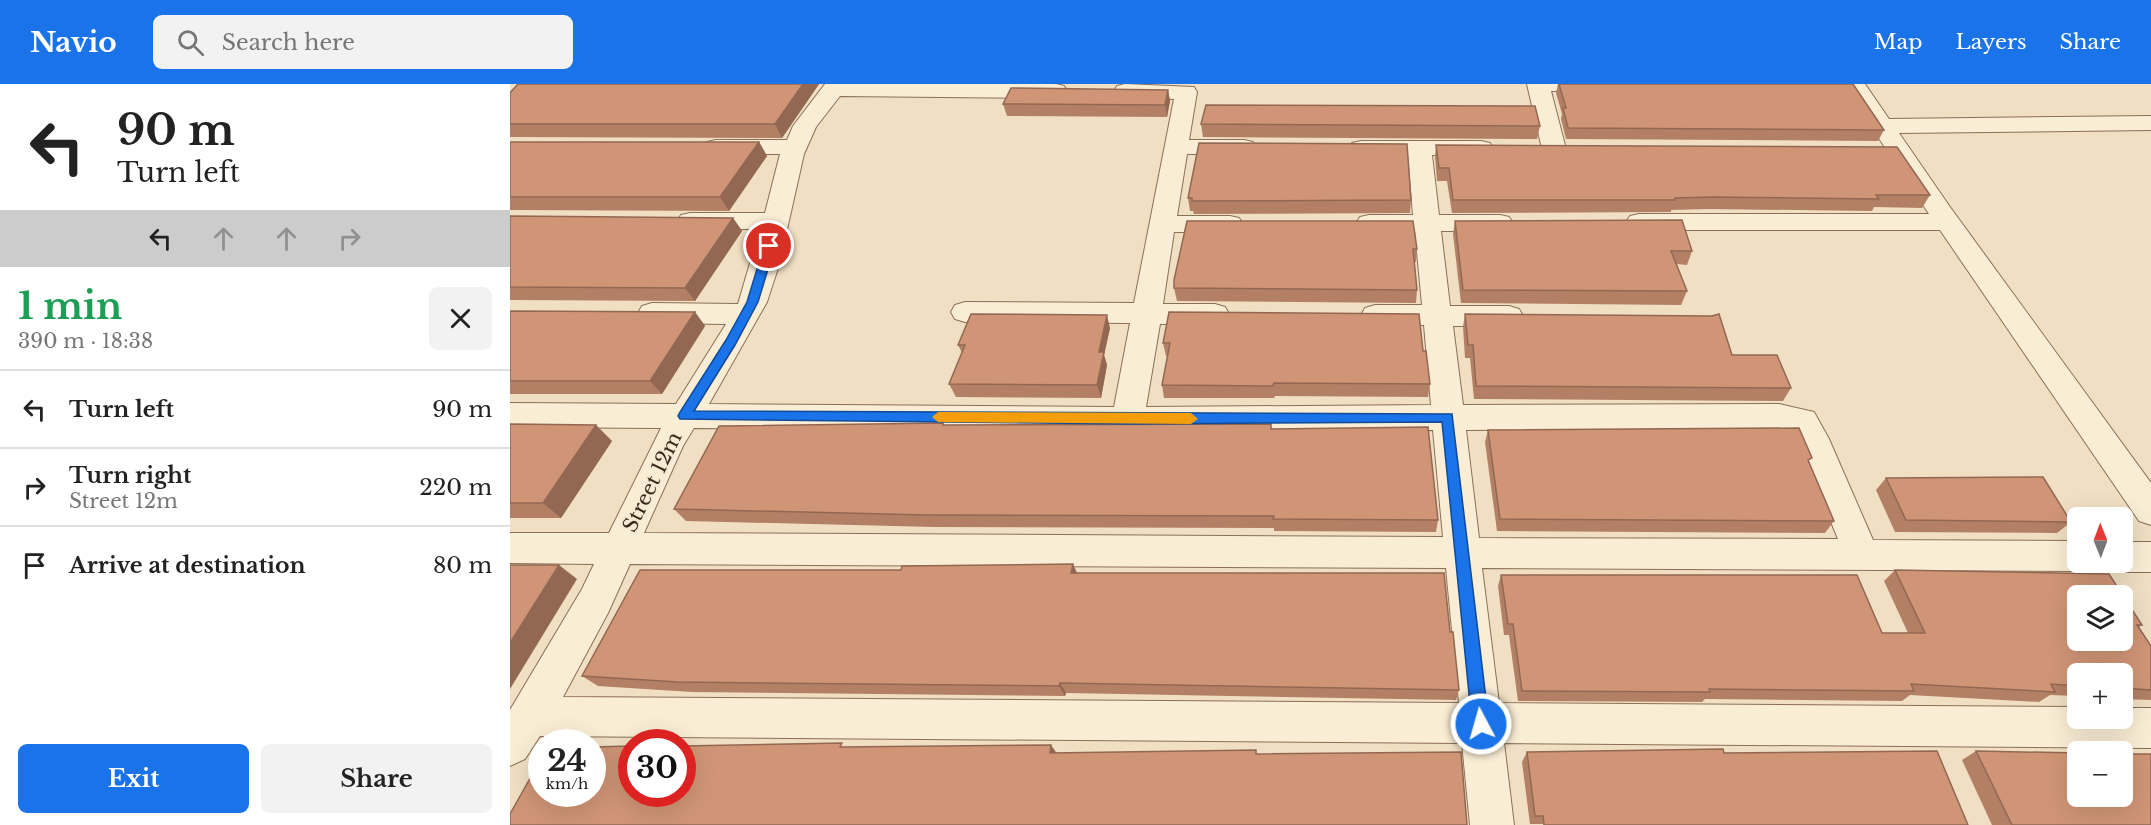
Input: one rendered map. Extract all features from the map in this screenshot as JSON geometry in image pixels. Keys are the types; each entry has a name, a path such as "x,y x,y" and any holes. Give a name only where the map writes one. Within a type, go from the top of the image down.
{"street":[{"path":"1338,148 1543,149 1538,84 1620,85"},
{"path":"1847,85 1885,142 2140,483 2151,511"},
{"path":"835,86 1092,91 1187,88 1128,419"},
{"name":"Street 12m","path":"516,734 590,610 669,442 746,314 765,265 795,147 805,126 835,86"},
{"path":"1885,142 2151,123"},
{"path":"688,147 795,147"},
{"path":"1176,147 1269,148"},
{"path":"1419,148 1492,825"},
{"path":"671,221 775,221"},
{"path":"1616,222 1947,222"},
{"path":"1347,223 1522,223"},
{"path":"1163,224 1255,224"},
{"path":"965,312 1240,314"},
{"path":"628,313 746,314"},
{"path":"1344,315 1530,316"},
{"path":"510,415 1128,419 1779,416 1803,421 1813,439 1862,555"},
{"path":"510,548 2067,556"},
{"path":"2133,556 2151,557"},
{"path":"516,734 1481,724 2151,728"}],"building":[{"path":"518,84 803,84 775,124 510,124 510,93"},
{"path":"1559,84 1853,84 1884,130 1568,128 1563,108 1566,108"},
{"path":"1011,88 1168,90 1165,105 1003,104"},
{"path":"1206,105 1535,106 1540,126 1201,124"},
{"path":"510,142 759,142 720,197 510,197"},
{"path":"1199,143 1407,144 1411,200 1192,201 1192,198 1188,198"},
{"path":"1436,145 1897,147 1930,195 1876,195 1879,199 1713,197 1675,198 1675,200 1453,200 1449,168 1439,168"},
{"path":"510,216 733,218 685,288 510,287"},
{"path":"1682,220 1692,251 1671,251 1687,291 1463,290 1455,221"},
{"path":"1187,221 1413,221 1417,249 1413,249 1417,290 1174,288"},
{"path":"510,311 695,312 650,381 510,381"},
{"path":"1169,312 1419,314 1430,384 1162,385 1170,343 1163,343"},
{"path":"971,314 1107,315 1099,352 1104,352 1097,385 949,384 965,345 958,345"},
{"path":"1465,314 1712,316 1719,314 1732,355 1777,355 1791,388 1476,386 1473,345 1468,345"},
{"path":"943,423 943,425 1271,424 1271,429 1428,427 1438,520 1273,519 1274,516 927,515 674,509 719,426"},
{"path":"510,424 596,425 543,503 510,503"},
{"path":"1799,428 1812,458 1808,460 1834,521 1500,519 1488,430"},
{"path":"2043,477 2067,516 2067,522 1906,520 1886,478"},
{"path":"1073,564 1071,573 1444,573 1459,690 1060,683 1059,686 678,682 582,676 640,570 901,570 902,566"},
{"path":"510,565 559,565 510,643"},
{"path":"1895,570 2109,574 2116,585 2067,585 2067,651 2133,651 2133,611 2142,625 2137,625 2151,646 2151,690 2133,689 2133,663 2067,663 2067,685 2051,684 2055,692 1911,684 1914,691 1709,689 1710,692 1522,691 1513,624 1508,624 1501,575 1857,575 1882,633 1925,633"},
{"path":"842,743 840,747 1051,745 1050,753 1256,750 1256,754 1461,752 1467,825 510,825 510,814 528,782 528,807 606,807 606,747 618,746 618,807 696,807 696,746"},
{"path":"1723,749 1724,753 1937,751 1968,825 1544,825 1543,816 1535,816 1527,752"},
{"path":"1976,751 2067,753 2067,807 2133,807 2133,754 2151,754 2151,825 2012,825"}],"slow traffic":[{"path":"938,417 1191,419"}],"route":[{"path":"769,246 753,302 731,342 684,416 1128,419 1448,417 1481,724"}]}
